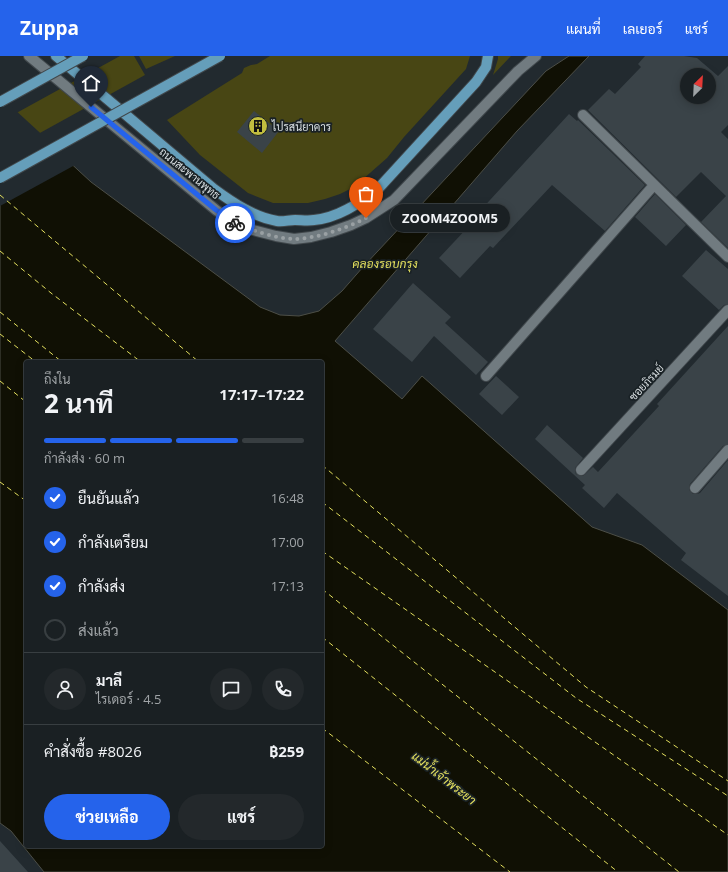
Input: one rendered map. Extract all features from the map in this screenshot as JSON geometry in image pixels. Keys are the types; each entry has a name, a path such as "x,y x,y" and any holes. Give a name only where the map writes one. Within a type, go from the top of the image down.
{"main road":[{"path":"56,56 231,202 260,216 278,221 313,220 330,217 362,202 377,190 476,82 486,67 488,56"},
{"path":"0,102 83,56"},
{"path":"0,178 220,56"}],"street":[{"name":"ถนนสะพานพุทธ","path":"29,56 216,210 233,222 253,230 294,239 311,237 351,225 366,218 394,200 518,71 536,56"},
{"path":"582,115 728,257"},
{"path":"486,376 654,185"},
{"name":"ซอยภิรมย์","path":"581,470 728,310"},
{"path":"695,488 728,450"}],"shaded area":[{"path":"120,56 134,56 145,75 0,155 0,122"},
{"path":"139,56 175,56 146,69"},
{"path":"270,56 470,56 466,69 404,137 387,158 354,187 340,194 308,203 273,203 248,193 200,155 167,120 242,73 244,68 257,64"},
{"path":"498,56 511,56 493,75 498,59"}],"water":[{"path":"569,56 589,56 517,131 335,341 402,399 422,376 592,527 642,545 728,610 728,872 44,872 25,848 324,848 324,360 24,360 24,847 11,831 0,823 0,98 91,182 260,307 280,315 299,316 319,311 342,291 546,71"}],"pier":[{"path":"0,96 75,165 0,206"}],"building":[{"path":"645,56 684,56 697,58 709,68 680,68 680,104 716,104 716,74 718,76 728,66 728,125 721,132 728,139 728,248 701,222 726,196 701,172 676,197 588,110 609,89 615,94 641,67 638,64"},
{"name":"ไปรสนียาคาร","path":"254,111 279,131 262,153 237,132"},
{"path":"569,114 577,121 578,120 645,185 605,231 552,185 493,248 490,246 460,278 439,258 469,226 467,225"},
{"path":"655,194 686,225 666,246 635,217"},
{"path":"706,250 728,269 728,304 724,305 719,310 682,276"},
{"path":"413,283 451,317 445,323 488,362 476,375 434,336 412,362 373,329"},
{"path":"728,326 728,444 723,446 690,484 689,490 693,494 700,493 728,460 728,596 681,560 686,553 617,493 604,508 582,488 585,485 535,439 547,425 583,458 575,468 576,474 583,476 593,467 598,472 659,406 657,404"},
{"path":"496,376 519,397 502,415 479,394"},
{"path":"0,841 28,872 0,872"}],"ferry route":[{"path":"0,195 197,360"},
{"path":"0,251 51,293 138,360"},
{"path":"0,312 60,360"},
{"path":"0,334 33,360"},
{"path":"0,381 24,400"},
{"path":"324,467 586,687 728,781"},
{"path":"0,482 24,500"},
{"path":"324,504 576,698 728,796"},
{"path":"324,552 728,835"},
{"path":"324,591 679,872"},
{"path":"324,639 618,872"},
{"path":"324,730 510,872"}],"way so far":[{"path":"235,223 253,230 294,239 331,232 366,218"}],"place":[{"name":"ไปรสนียาคาร","path":"258,126"},
{"name":"ZOOM4ZOOM5","path":"366,218"}],"route":[{"path":"91,107 216,210 235,223"}],"water label":[{"name":"คลองรอบกรุง","path":"385,263"},
{"name":"แม่น้ำเจ้าพระยา","path":"444,778"}]}
